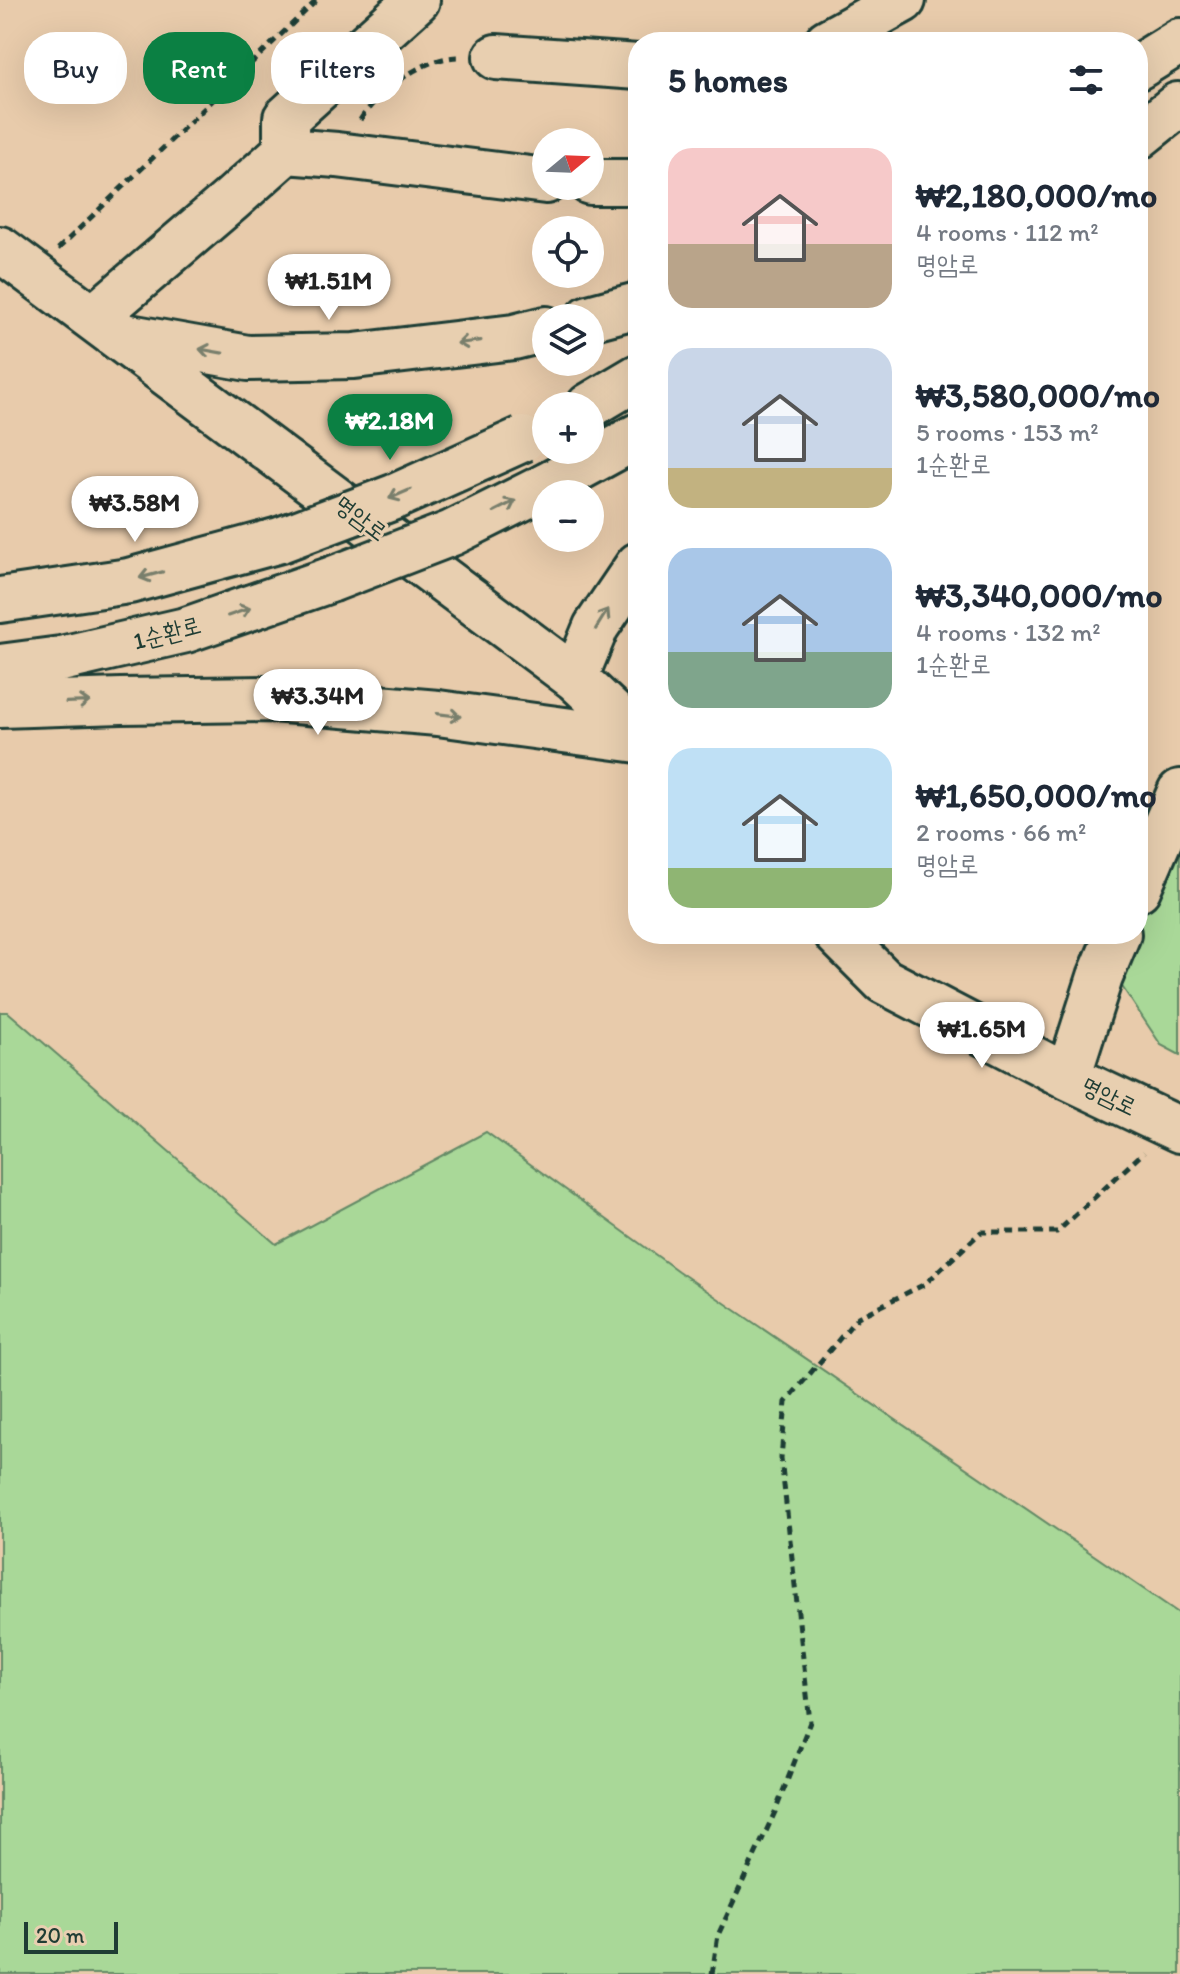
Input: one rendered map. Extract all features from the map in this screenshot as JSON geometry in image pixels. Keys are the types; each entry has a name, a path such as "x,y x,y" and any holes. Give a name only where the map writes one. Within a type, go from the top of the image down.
{"street":[{"path":"286,151 286,118 417,0"},
{"path":"845,32 903,0"},
{"path":"1148,61 1180,41"},
{"path":"496,57 628,66"},
{"path":"1148,123 1179,104"},
{"path":"1148,129 1179,104"},
{"path":"104,326 231,200 286,151 532,179"},
{"path":"604,182 628,182"},
{"name":"명암로","path":"17,261 575,678 628,728"},
{"path":"604,314 628,308"},
{"path":"104,326 248,358 354,356 532,332"},
{"path":"604,397 628,383"},
{"path":"0,600 129,581 280,540 394,497 532,435"},
{"name":"1순환로","path":"0,667 61,659 186,630 330,580 452,533 628,441"},
{"path":"575,678 596,627 628,580"},
{"path":"0,705 272,699 438,713 628,737"},
{"path":"1148,866 1180,792"},
{"name":"명암로","path":"847,944 884,981 1068,1077 1176,1128"},
{"path":"1068,1077 1114,944"}],"path":[{"path":"17,261 317,0"},
{"path":"337,155 366,111 407,74 445,57 496,57"},
{"path":"712,1974 718,1935 775,1812 810,1722 781,1458 786,1402 858,1317 925,1284 981,1232 1057,1232 1176,1128"}],"green space":[{"path":"1180,831 1180,1055 1161,1045 1115,976 1133,944 1148,944 1148,902"},
{"path":"0,1012 8,1012 276,1244 486,1132 678,1271 1180,1614 1180,1974 0,1974"}]}
